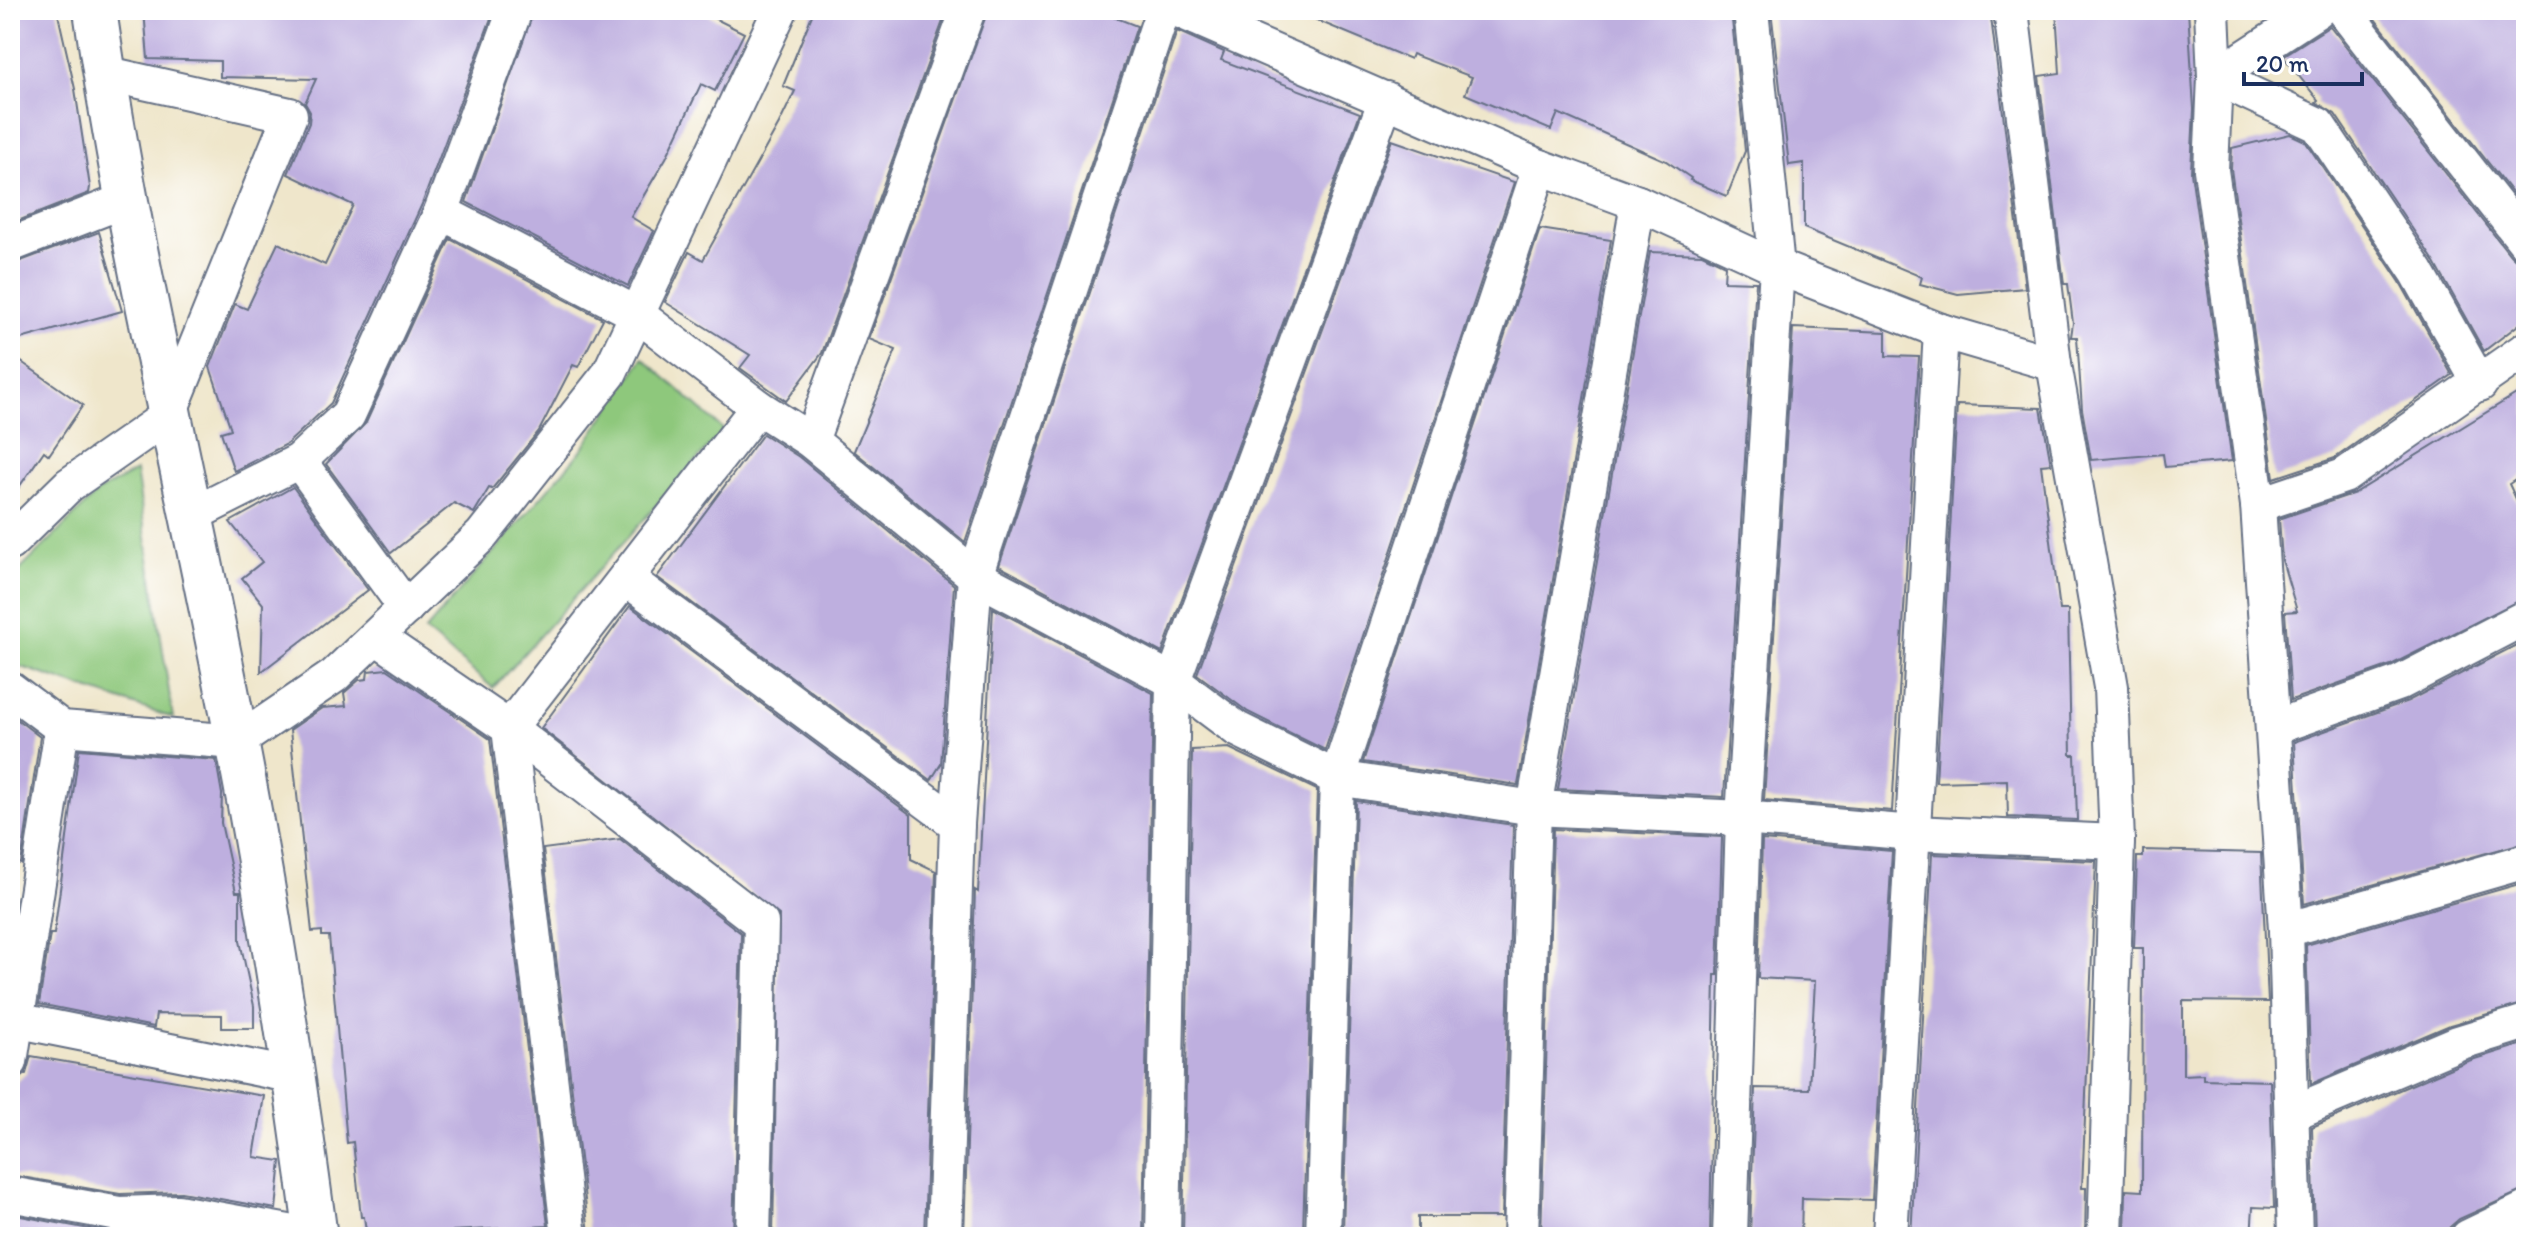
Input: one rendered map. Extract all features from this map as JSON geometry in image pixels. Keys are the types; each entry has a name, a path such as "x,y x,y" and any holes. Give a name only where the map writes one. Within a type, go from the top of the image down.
{"street":[{"path":"10,1194 119,1214 178,1212 316,1237 295,1076 237,742 168,416 95,10"},
{"path":"190,516 299,461 348,415 441,212 515,10"},
{"path":"10,689 62,728 237,742 334,676 482,535 609,374 780,10"},
{"path":"811,441 968,10"},
{"path":"944,1237 957,824 975,576 1163,10"},
{"path":"1178,10 1540,167 1638,203 1777,267 1941,331 2054,364"},
{"path":"1730,1237 1743,818 1777,267 1751,10"},
{"path":"2011,10 2054,364 2111,687 2117,842 2105,1237"},
{"path":"2212,10 2215,77 2211,170 2258,505 2286,930 2295,1237"},
{"path":"2215,77 2318,10"},
{"path":"2343,10 2526,243"},
{"path":"10,543 69,485 168,416 290,115 104,73"},
{"path":"2215,77 2318,125 2417,272 2480,384"},
{"path":"1163,1237 1173,681 1386,99"},
{"path":"1323,1237 1337,778 1540,167"},
{"path":"10,245 128,199"},
{"path":"1521,1237 1534,808 1638,203"},
{"path":"441,212 637,314 758,407 811,441 975,576 1173,681 1237,729 1337,778 1534,808 1743,818 1913,833 2117,842"},
{"path":"1890,1237 1941,331"},
{"path":"2258,505 2344,476 2526,349"},
{"path":"569,1237 509,728 758,407"},
{"path":"299,461 406,608"},
{"path":"627,579 957,824"},
{"path":"2273,728 2399,683 2526,617"},
{"path":"376,637 509,728 761,923 753,1237"},
{"path":"10,1062 14,1019 62,728"},
{"path":"2286,930 2526,861"},
{"path":"14,1019 295,1076"},
{"path":"2293,1113 2458,1043 2526,1022"},
{"path":"2468,1237 2526,1209"}],"green space":[{"path":"643,358 724,430 493,688 425,631 581,451"},
{"path":"136,471 173,718 10,663 10,580 99,491"}],"building":[{"path":"10,10 57,10 75,89 90,187 89,193 10,224"},
{"path":"144,10 494,10 422,204 331,403 287,444 234,471 221,432 231,429 210,367 235,304 247,309 278,243 325,265 353,205 288,174 309,123 310,112 305,103 316,79 220,77 220,61 148,59"},
{"path":"534,10 698,10 744,33 715,91 701,84 666,158 631,217 654,231 628,286 466,202"},
{"path":"814,10 947,10 822,353 786,401 740,368 750,355 665,302 689,252 703,260 779,124 795,91 783,86"},
{"path":"988,10 1096,10 1137,26 965,542 854,451 896,350 869,339"},
{"path":"1292,10 1731,10 1745,151 1727,196 1690,180 1666,161 1558,113 1551,130 1465,94 1472,77 1412,54 1410,59"},
{"path":"1771,10 1990,10 2025,288 1958,294 1920,284 1922,277 1804,228 1804,163 1789,165"},
{"path":"2056,10 2188,10 2194,109 2191,172 2232,461 2165,467 2163,454 2091,460 2082,409 2077,337 2071,337 2073,323 2068,284 2064,284 2039,76 2060,73"},
{"path":"2368,10 2526,10 2526,207 2524,208"},
{"path":"2330,26 2510,255 2526,270 2526,319 2484,351 2434,261 2335,114 2316,102 2318,100 2283,56"},
{"path":"1177,31 1224,52 1221,60 1360,113 1162,653 999,566"},
{"path":"2290,134 2305,141 2400,282 2452,375 2335,458 2274,478 2231,169 2232,148"},
{"path":"1392,140 1514,182 1325,750 1248,712 1197,674"},
{"path":"1540,229 1611,240 1518,785 1363,762"},
{"path":"99,232 122,311 10,342 10,265"},
{"path":"450,239 603,319 578,367 573,365 539,431 492,489 489,488 474,513 454,503 391,553 326,464 366,423"},
{"path":"1650,252 1702,254 1725,265 1724,281 1756,282 1724,797 1558,789"},
{"path":"1793,328 1886,332 1886,356 1919,357 1892,811 1764,800"},
{"path":"10,354 83,405 49,455 44,451 10,500"},
{"path":"2526,388 2526,473 2509,484 2526,520 2526,597 2391,665 2291,700 2285,612 2297,611 2282,560 2279,519 2355,493"},
{"path":"1957,405 2041,408 2051,464 2041,465 2060,610 2068,610 2071,755 2075,755 2077,820 2008,817 2007,780 1936,782"},
{"path":"763,434 799,457 954,585 941,764 931,780 657,577"},
{"path":"293,487 368,590 261,672 263,604 242,578 262,562 230,522"},
{"path":"630,606 911,815 911,859 936,871 924,1237 773,1237 779,915 541,728"},
{"path":"993,608 1153,693 1143,1237 964,1237 975,890 978,892"},
{"path":"2526,640 2526,842 2304,904 2294,742 2408,701"},
{"path":"387,669 490,739 548,1226 453,1231 453,1237 367,1237 364,1217 361,1217 353,1142 347,1143 329,936 322,936 322,931 312,932 290,730 322,708 346,706 344,693 359,680 367,679 368,671"},
{"path":"10,714 40,737 21,864 10,861"},
{"path":"1229,748 1317,790 1303,1231 1298,1231 1298,1237 1183,1237 1192,750"},
{"path":"79,749 216,760 222,794 221,823 236,892 240,892 240,941 254,1006 254,1028 222,1028 222,1015 156,1014 154,1027 39,1004 50,934 54,934"},
{"path":"1356,801 1513,825 1502,1217 1418,1217 1418,1232 1412,1232 1412,1237 1370,1237 1370,1232 1343,1232"},
{"path":"1553,829 1722,837 1718,975 1715,975 1710,1237 1541,1237"},
{"path":"620,839 741,933 733,1237 656,1231 589,1233 543,849"},
{"path":"1762,840 1892,851 1872,1200 1802,1198 1801,1237 1750,1237 1755,1088 1809,1089 1815,981 1758,978"},
{"path":"2143,850 2261,853 2268,1002 2183,1001 2183,1075 2203,1074 2203,1079 2270,1081 2274,1208 2253,1207 2251,1237 2125,1237 2126,1190 2142,1191 2143,948 2134,948 2137,857 2143,857"},
{"path":"1932,854 2096,861 2082,1188 2086,1188 2085,1237 1911,1237"},
{"path":"2526,882 2526,1003 2450,1025 2311,1084 2306,945"},
{"path":"2526,1043 2526,1189 2459,1219 2451,1226 2448,1237 2315,1237 2312,1127 2465,1062"},
{"path":"31,1056 264,1096 254,1157 281,1161 276,1209 181,1192 120,1194 10,1175 10,1120 17,1081 26,1074"},
{"path":"10,1214 116,1234 177,1232 204,1237 10,1237"}]}
